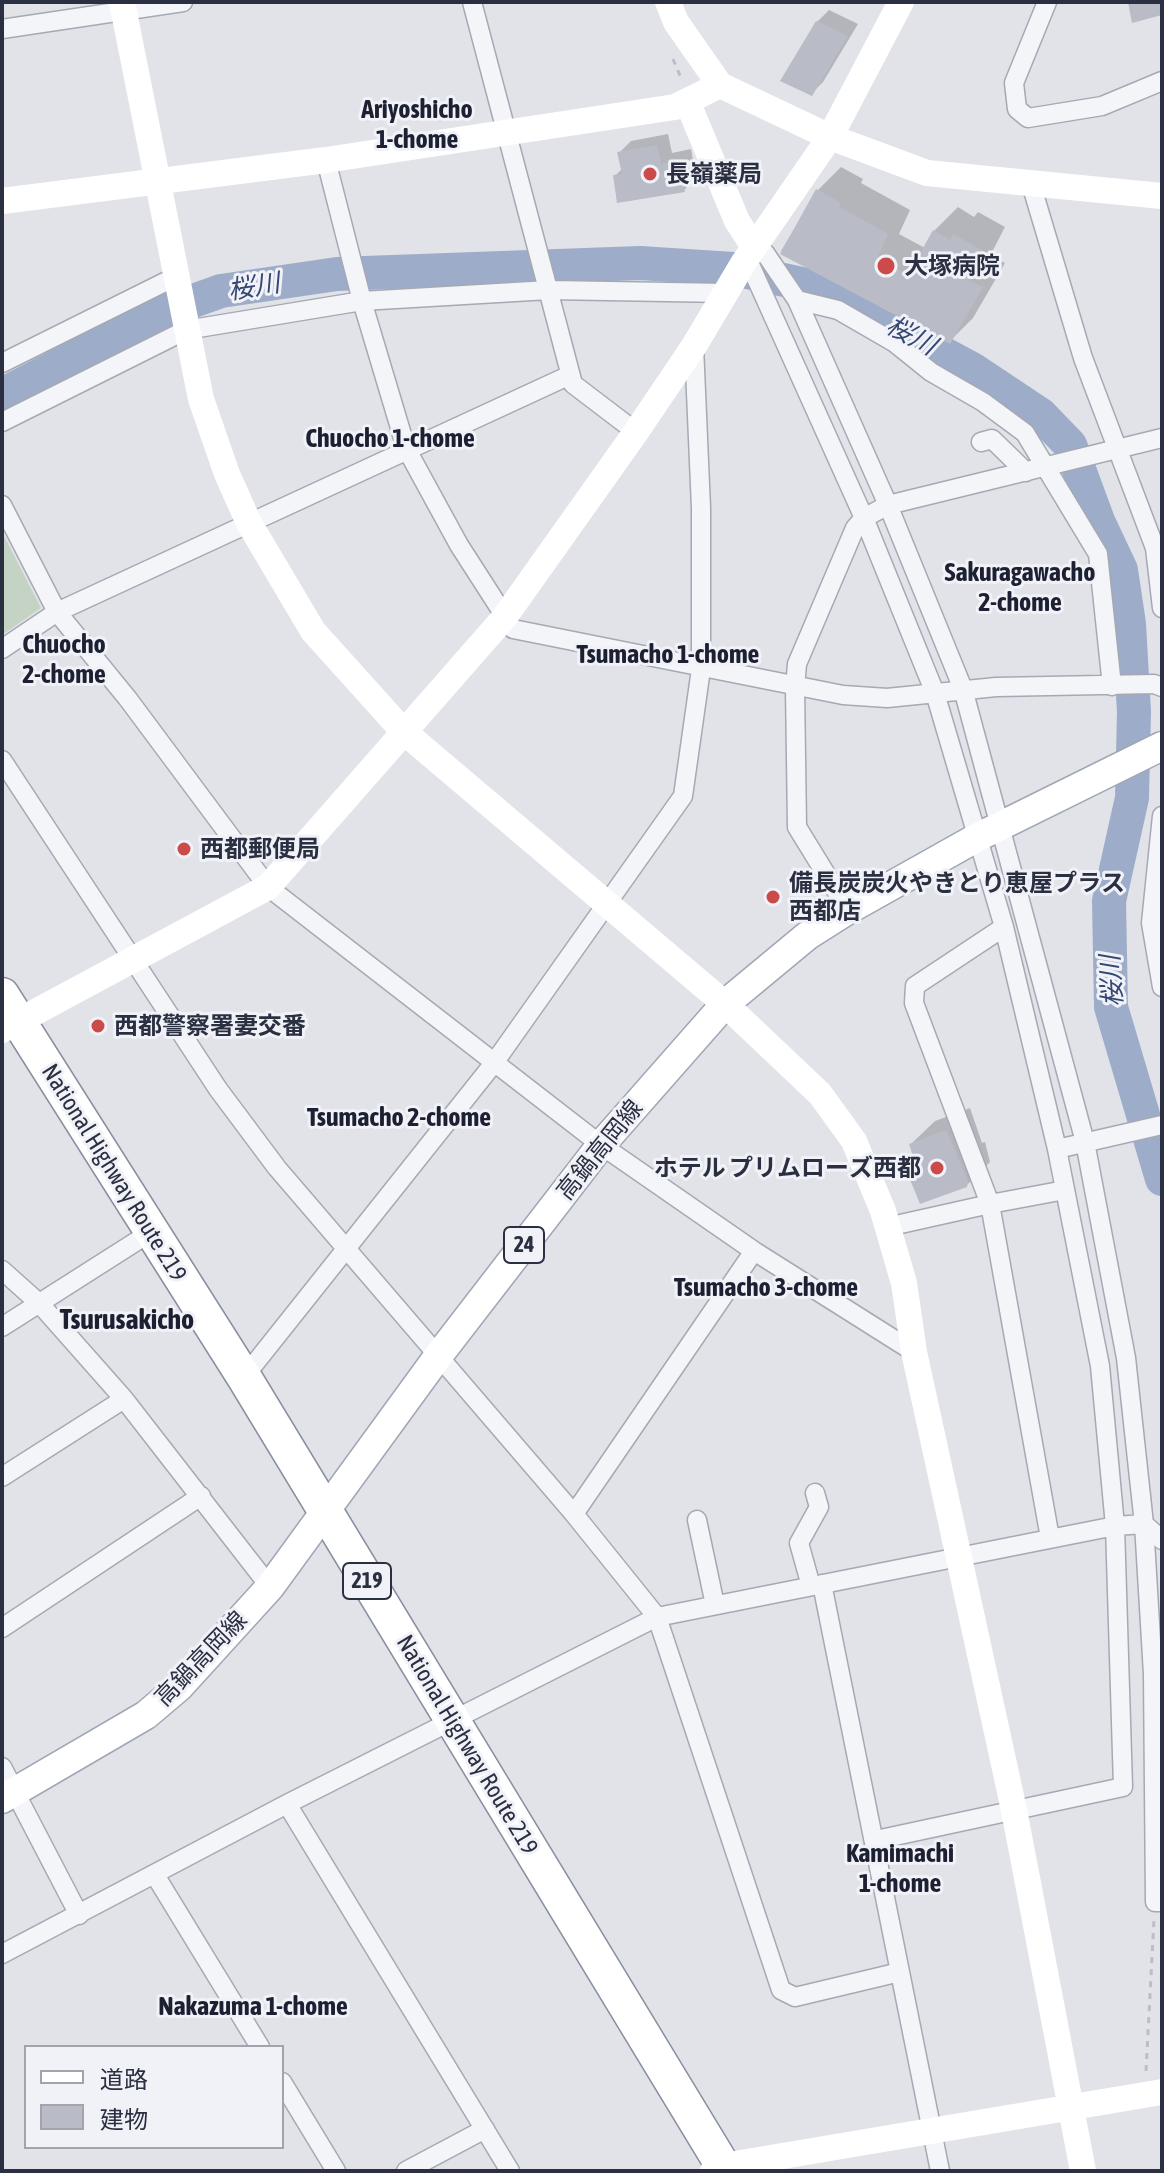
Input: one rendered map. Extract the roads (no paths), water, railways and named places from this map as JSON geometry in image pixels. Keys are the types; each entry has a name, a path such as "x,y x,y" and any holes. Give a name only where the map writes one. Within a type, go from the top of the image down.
{"highway":[{"name":"National Highway Route 219","path":"8,1016 244,1377 721,2169"}],"main road":[{"name":"高鍋高岡線","path":"9,1796 146,1715 179,1687 270,1587 439,1355 601,1145 725,1004 807,936 848,910 990,831 1114,767 1162,746"}],"street":[{"path":"2,29 123,6 183,2"},
{"path":"472,2 573,384 636,432"},
{"path":"668,2 676,22 720,85 830,137 927,173 1162,196"},
{"path":"8,1016 136,959 268,887 504,618 636,432 830,137 901,2"},
{"path":"1047,2 1014,83 1017,109 1028,118 1102,106 1162,81"},
{"path":"123,6 201,399 249,523 313,631 403,731 725,1004 829,1106 854,1141 887,1227 904,1283 914,1352 961,1555 1014,1810 1083,2171"},
{"path":"2,201 326,160 675,107 720,85"},
{"path":"687,101 752,257 769,307 864,518 990,831 1085,1142 1126,1358 1144,1524 1153,1674 1158,1902"},
{"path":"326,160 361,297 406,448 513,629 795,688 887,698 963,689 1158,686"},
{"path":"1031,184 1083,358 1115,449 1159,547 1162,608"},
{"path":"752,257 794,298 888,505 963,689 990,831 1004,927 1057,1149 1100,1366 1115,1526 1123,1787 876,1840"},
{"path":"2,363 176,281"},
{"path":"2,422 186,327 361,297 548,286 728,290"},
{"path":"794,298 838,310 895,343 931,372 983,402 1025,433 1050,466 1098,554 1116,685"},
{"path":"244,1377 494,1063 683,796 701,669 701,508 694,346"},
{"path":"2,649 57,612 406,448 570,375"},
{"path":"848,910 797,827 795,688 797,664 855,528 864,518 888,505 1162,438"},
{"path":"981,442 992,439 1026,472"},
{"path":"2,505 57,612 128,699 268,887 601,1145 754,1251 914,1352"},
{"path":"2,760 136,959 218,1089 277,1168 574,1514 657,1617 781,1990 795,1997 900,1972"},
{"path":"1162,816 1151,923 1162,987"},
{"path":"1004,927 915,986 914,1003 990,1204 1050,1538"},
{"path":"1057,1149 1162,1125"},
{"path":"887,1227 1065,1190"},
{"path":"2,1327 151,1232"},
{"path":"574,1514 754,1251"},
{"path":"2,1270 40,1304 124,1399 270,1587"},
{"path":"2,1477 124,1399"},
{"path":"815,1493 819,1507 799,1543 816,1585 876,1840 940,2171"},
{"path":"2,1628 201,1496"},
{"path":"697,1520 715,1605"},
{"path":"2,1954 287,1804 657,1617 1115,1526 1144,1524 1162,1540"},
{"path":"2,1767 9,1796 79,1915"},
{"path":"287,1804 510,2171"},
{"path":"155,1875 259,2045"},
{"path":"284,2085 336,2171"},
{"path":"721,2169 931,2129 1153,2093"},
{"path":"406,2171 485,2129"}],"waterway":[{"name":"桜川","path":"2,395 157,314 221,291 337,274 640,263 733,269 821,288 972,369 1041,415 1070,445 1098,521 1121,570 1129,624 1134,712 1132,798 1109,901 1111,1007 1162,1179"}],"place":[{"name":"長嶺薬局","path":"650,174"},
{"name":"大塚病院","path":"886,266"},
{"name":"西都郵便局","path":"184,849"},
{"name":"備長炭炭火やきとり恵屋プラス 西都店","path":"773,897"},
{"name":"西都警察署妻交番","path":"98,1026"},
{"name":"ホテル プリムローズ西都","path":"937,1168"}],"district":[{"name":"Ariyoshicho 1-chome","path":"417,125"},
{"name":"Chuocho 1-chome","path":"390,439"},
{"name":"Sakuragawacho 2-chome","path":"1020,588"},
{"name":"Tsumacho 1-chome","path":"668,655"},
{"name":"Chuocho 2-chome","path":"64,660"},
{"name":"Tsumacho 2-chome","path":"399,1118"},
{"name":"Tsumacho 3-chome","path":"766,1288"},
{"name":"Tsurusakicho","path":"127,1320"},
{"name":"Kamimachi 1-chome","path":"900,1869"},
{"name":"Nakazuma 1-chome","path":"253,2007"}]}
